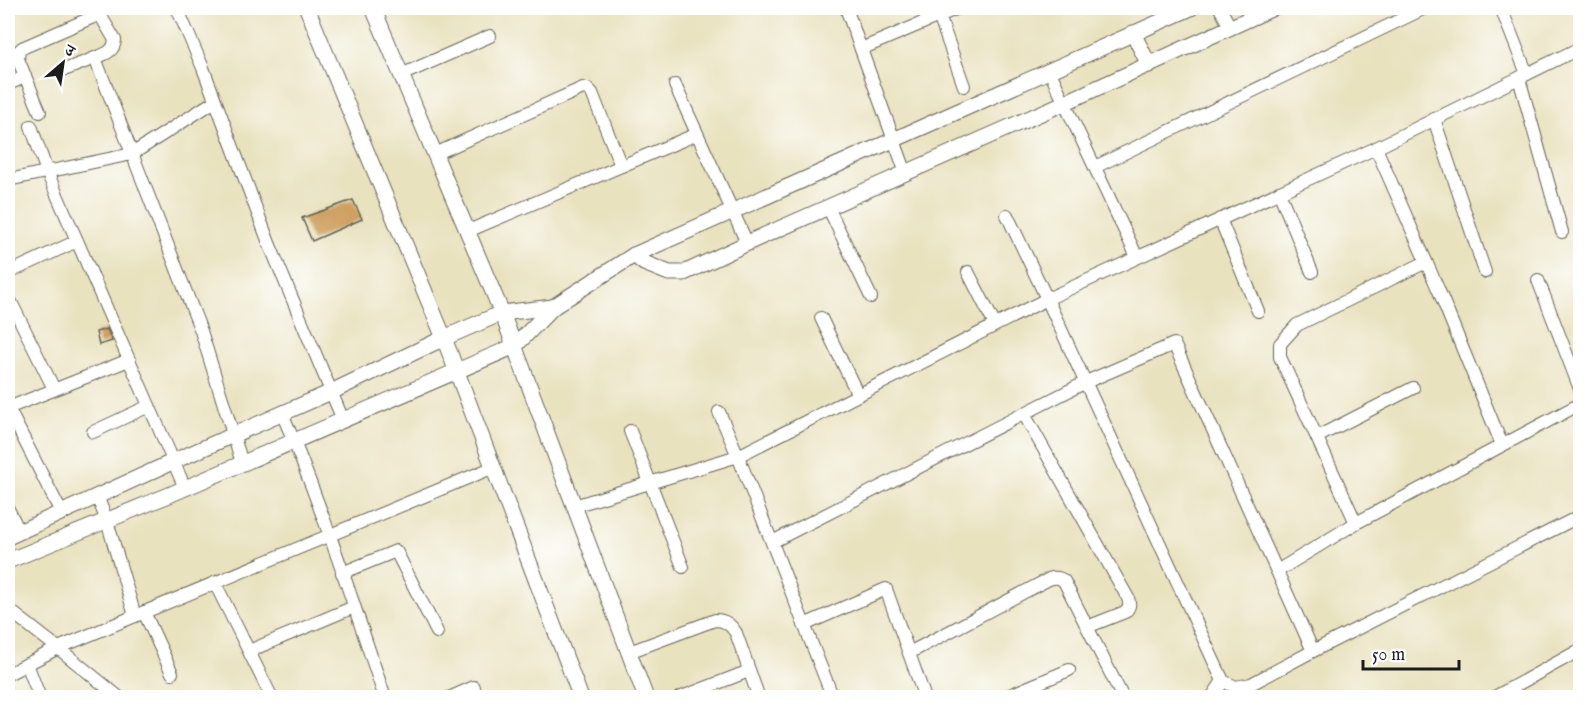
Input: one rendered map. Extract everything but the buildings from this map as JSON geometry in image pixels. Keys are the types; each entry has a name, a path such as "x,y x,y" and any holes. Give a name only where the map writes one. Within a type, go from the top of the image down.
{"street":[{"path":"177,8 269,243 343,420"},
{"path":"307,8 444,338 581,698"},
{"path":"373,8 502,313 646,698"},
{"path":"846,8 906,173"},
{"path":"861,49 958,8"},
{"path":"8,561 515,346 553,307 634,255 1191,8"},
{"path":"1220,8 1230,27"},
{"path":"634,255 644,263 669,273 684,273 1273,8"},
{"path":"1095,167 1425,8"},
{"path":"1501,8 1523,76 1562,232"},
{"path":"40,112 17,55 19,51 98,11 115,40 114,46 95,58 67,69"},
{"path":"939,16 964,86"},
{"path":"1133,33 1149,64"},
{"path":"401,75 490,36"},
{"path":"574,506 738,456 1047,298 1376,148 1581,48"},
{"path":"95,58 204,339 242,463"},
{"path":"1049,70 1137,257"},
{"path":"8,84 25,77"},
{"path":"675,85 747,243"},
{"path":"435,154 583,88 592,93 621,166"},
{"path":"8,180 132,154 215,101"},
{"path":"1434,119 1485,272"},
{"path":"31,126 47,172 184,488"},
{"path":"468,231 697,134"},
{"path":"1376,148 1502,445"},
{"path":"1279,192 1312,272"},
{"path":"828,207 872,297"},
{"path":"1007,215 1223,681 1236,687 1251,684 1581,516"},
{"path":"1220,219 1258,310"},
{"path":"8,273 77,242"},
{"path":"1356,523 1280,357 1280,344 1297,325 1426,262"},
{"path":"968,272 995,325"},
{"path":"1538,280 1581,389"},
{"path":"8,296 54,389"},
{"path":"8,509 13,534 502,313 553,307"},
{"path":"821,318 858,395"},
{"path":"772,542 1086,382 1174,344 1313,651"},
{"path":"61,512 8,408 129,360"},
{"path":"1317,437 1413,388"},
{"path":"1277,571 1356,523 1581,404"},
{"path":"93,432 149,406"},
{"path":"719,412 833,698"},
{"path":"282,413 329,536 385,698"},
{"path":"1024,414 1130,604 1129,609 1125,612 1087,627"},
{"path":"630,431 683,567"},
{"path":"8,674 58,648 494,467"},
{"path":"97,496 140,614 172,673"},
{"path":"342,573 396,551 437,632"},
{"path":"909,653 1055,578 1064,581 1123,698"},
{"path":"215,583 272,698"},
{"path":"804,625 886,589 925,698"},
{"path":"249,651 354,607"},
{"path":"8,609 120,698"},
{"path":"629,652 715,620 723,620 736,633 759,698"},
{"path":"1493,698 1507,694 1581,650"},
{"path":"27,664 40,698"},
{"path":"1003,698 1022,694 1069,670"},
{"path":"679,698 710,692 749,671"},
{"path":"1209,698 1223,681"},
{"path":"450,698 474,687"}]}
